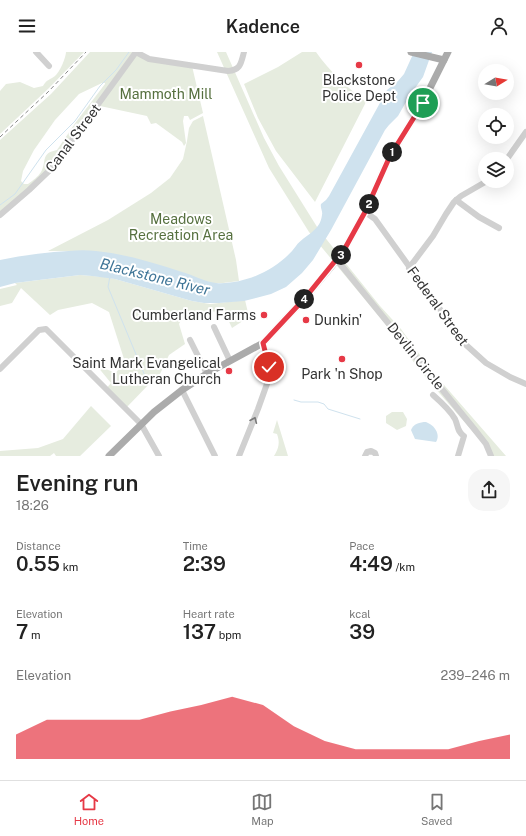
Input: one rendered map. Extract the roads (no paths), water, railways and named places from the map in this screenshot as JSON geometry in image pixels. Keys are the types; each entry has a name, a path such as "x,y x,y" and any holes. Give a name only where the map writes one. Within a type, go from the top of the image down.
{"main road":[{"path":"411,52 444,60"},
{"path":"109,456 141,424 182,390 207,374 262,344 305,298 337,260 365,212 390,156 421,106 448,52"}],"street":[{"path":"36,52 49,66"},
{"path":"136,52 145,57 156,60 228,71 236,70 239,67 244,52"},
{"name":"Canal Street","path":"0,215 51,169 136,52"},
{"path":"512,152 526,132"},
{"path":"409,268 433,236 448,210 456,200 478,186"},
{"path":"456,200 479,217 499,228"},
{"name":"Federal Street","path":"365,212 375,219 459,338 472,352 493,368 526,384"},
{"name":"Devlin Circle","path":"337,260 476,430 486,444 491,456"},
{"path":"214,327 230,362"},
{"path":"0,370 39,330 46,329 141,424 160,456"},
{"path":"190,340 207,374"},
{"path":"239,456 268,381 268,364 262,344"},
{"path":"182,390 215,456"},
{"path":"433,395 452,413 457,422 459,432 464,436"},
{"path":"464,436 467,436 476,430"},
{"path":"458,456 464,436"},
{"path":"365,456 367,452 371,452 375,453 376,456"}],"water":[{"name":"Blackstone River","path":"414,52 432,52 423,77 410,95 398,116 385,130 331,230 313,260 302,273 286,287 271,294 244,301 204,303 115,279 80,275 15,283 0,287 0,260 27,255 80,250 107,252 129,257 161,265 216,283 227,283 250,278 271,268 289,254 315,229 321,221 321,204 329,196 387,90 404,74"},
{"path":"421,422 426,422 432,425 436,430 438,436 436,442 415,439 411,430 413,426"}],"waterway":[{"path":"0,205 15,194 46,150 75,121 100,86 116,70 129,52"},
{"name":"Blackstone River","path":"110,276 108,287 145,376"},
{"path":"294,400 301,402 318,402 324,404 328,409 360,419"}],"railway":[{"path":"0,137 48,92 86,52"}],"place":[{"name":"Blackstone Police Dept","path":"359,65"},
{"name":"Cumberland Farms","path":"264,315"},
{"name":"Dunkin'","path":"306,320"},
{"name":"Park 'n Shop","path":"342,359"},
{"name":"Saint Mark Evangelical Lutheran Church","path":"229,371"}],"park label":[{"name":"Mammoth Mill","path":"166,94"},
{"name":"Meadows Recreation Area","path":"181,228"}]}
